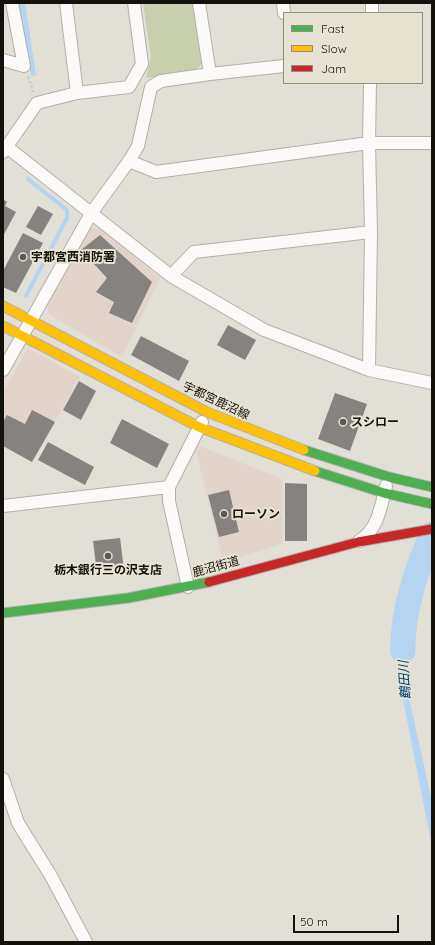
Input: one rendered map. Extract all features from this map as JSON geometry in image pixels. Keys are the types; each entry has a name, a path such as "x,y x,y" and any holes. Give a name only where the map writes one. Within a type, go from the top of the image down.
{"main road":[{"name":"宇都宮鹿沼線","path":"3,306 207,412 321,457 389,477 432,487"},
{"path":"3,326 200,427 317,472 384,493 429,503"},
{"name":"鹿沼街道","path":"3,613 128,598 188,587 358,542 432,529"}],"street":[{"path":"3,60 24,66 12,3"},
{"path":"66,3 77,93"},
{"path":"134,3 142,64 129,87 77,93 37,104 5,149 92,212 171,276 264,330 369,370 432,384"},
{"path":"200,3 210,74"},
{"path":"3,370 92,212 138,146 151,87 161,81 283,66"},
{"path":"369,370 371,232 369,143 370,84"},
{"path":"129,161 156,172 369,143 432,143"},
{"path":"171,276 194,252 371,232"},
{"path":"188,587 169,501 169,487 207,412"},
{"path":"358,542 368,536 373,528 389,477"},
{"path":"3,506 169,487"},
{"path":"3,779 18,823 51,876 86,942"}],"path":[{"path":"24,66 37,104"}],"shaded area":[{"path":"98,226 160,278 122,357 50,315 47,306 89,228"},
{"path":"28,348 80,377 32,462 3,446 3,392"},
{"path":"202,447 282,479 282,544 223,562 196,450"}],"green space":[{"path":"143,3 195,3 203,62 196,71 146,78 151,57"}],"water":[{"path":"18,3 25,3 36,75 31,76"},
{"path":"432,541 432,545 412,584 404,628 403,650 408,693 432,802 432,847 400,684 396,653 399,614 407,581 420,543"}],"building":[{"path":"3,199 7,202 5,206 16,212 3,236"},
{"path":"38,206 53,214 41,235 26,227"},
{"name":"宇都宮西消防署","path":"23,233 43,243 16,293 3,287 3,271"},
{"path":"100,235 152,282 132,323 109,313 114,302 96,292 107,278 81,250"},
{"path":"228,325 256,340 245,360 217,345"},
{"path":"141,336 189,361 179,381 131,355"},
{"path":"79,381 96,391 81,420 63,410"},
{"name":"スシロー","path":"335,393 367,404 350,451 318,439"},
{"path":"32,410 55,422 32,462 3,446 3,422 7,415 25,424"},
{"path":"122,419 169,444 157,468 110,443"},
{"path":"48,442 94,467 85,485 38,460"},
{"path":"285,483 307,484 307,541 285,541"},
{"name":"ローソン","path":"229,490 239,532 219,537 208,495"},
{"name":"栃木銀行三の沢支店","path":"120,538 124,570 97,573 93,541"}],"waterway":[{"path":"26,296 67,218 67,210 28,179"},
{"name":"鶴田川","path":"403,651 403,636 411,591 432,534"}],"traffic: fast":[{"path":"304,450 389,477 432,487"},
{"path":"315,471 384,493 432,504"},
{"path":"3,613 128,598 209,582"}],"traffic: slow":[{"path":"3,306 207,412 304,450"},
{"path":"3,326 199,427 315,471"}],"traffic: jam":[{"path":"209,582 358,542 432,529"}],"place":[{"name":"宇都宮西消防署","path":"23,257"},
{"name":"スシロー","path":"343,422"},
{"name":"ローソン","path":"224,514"},
{"name":"栃木銀行三の沢支店","path":"108,556"}]}
